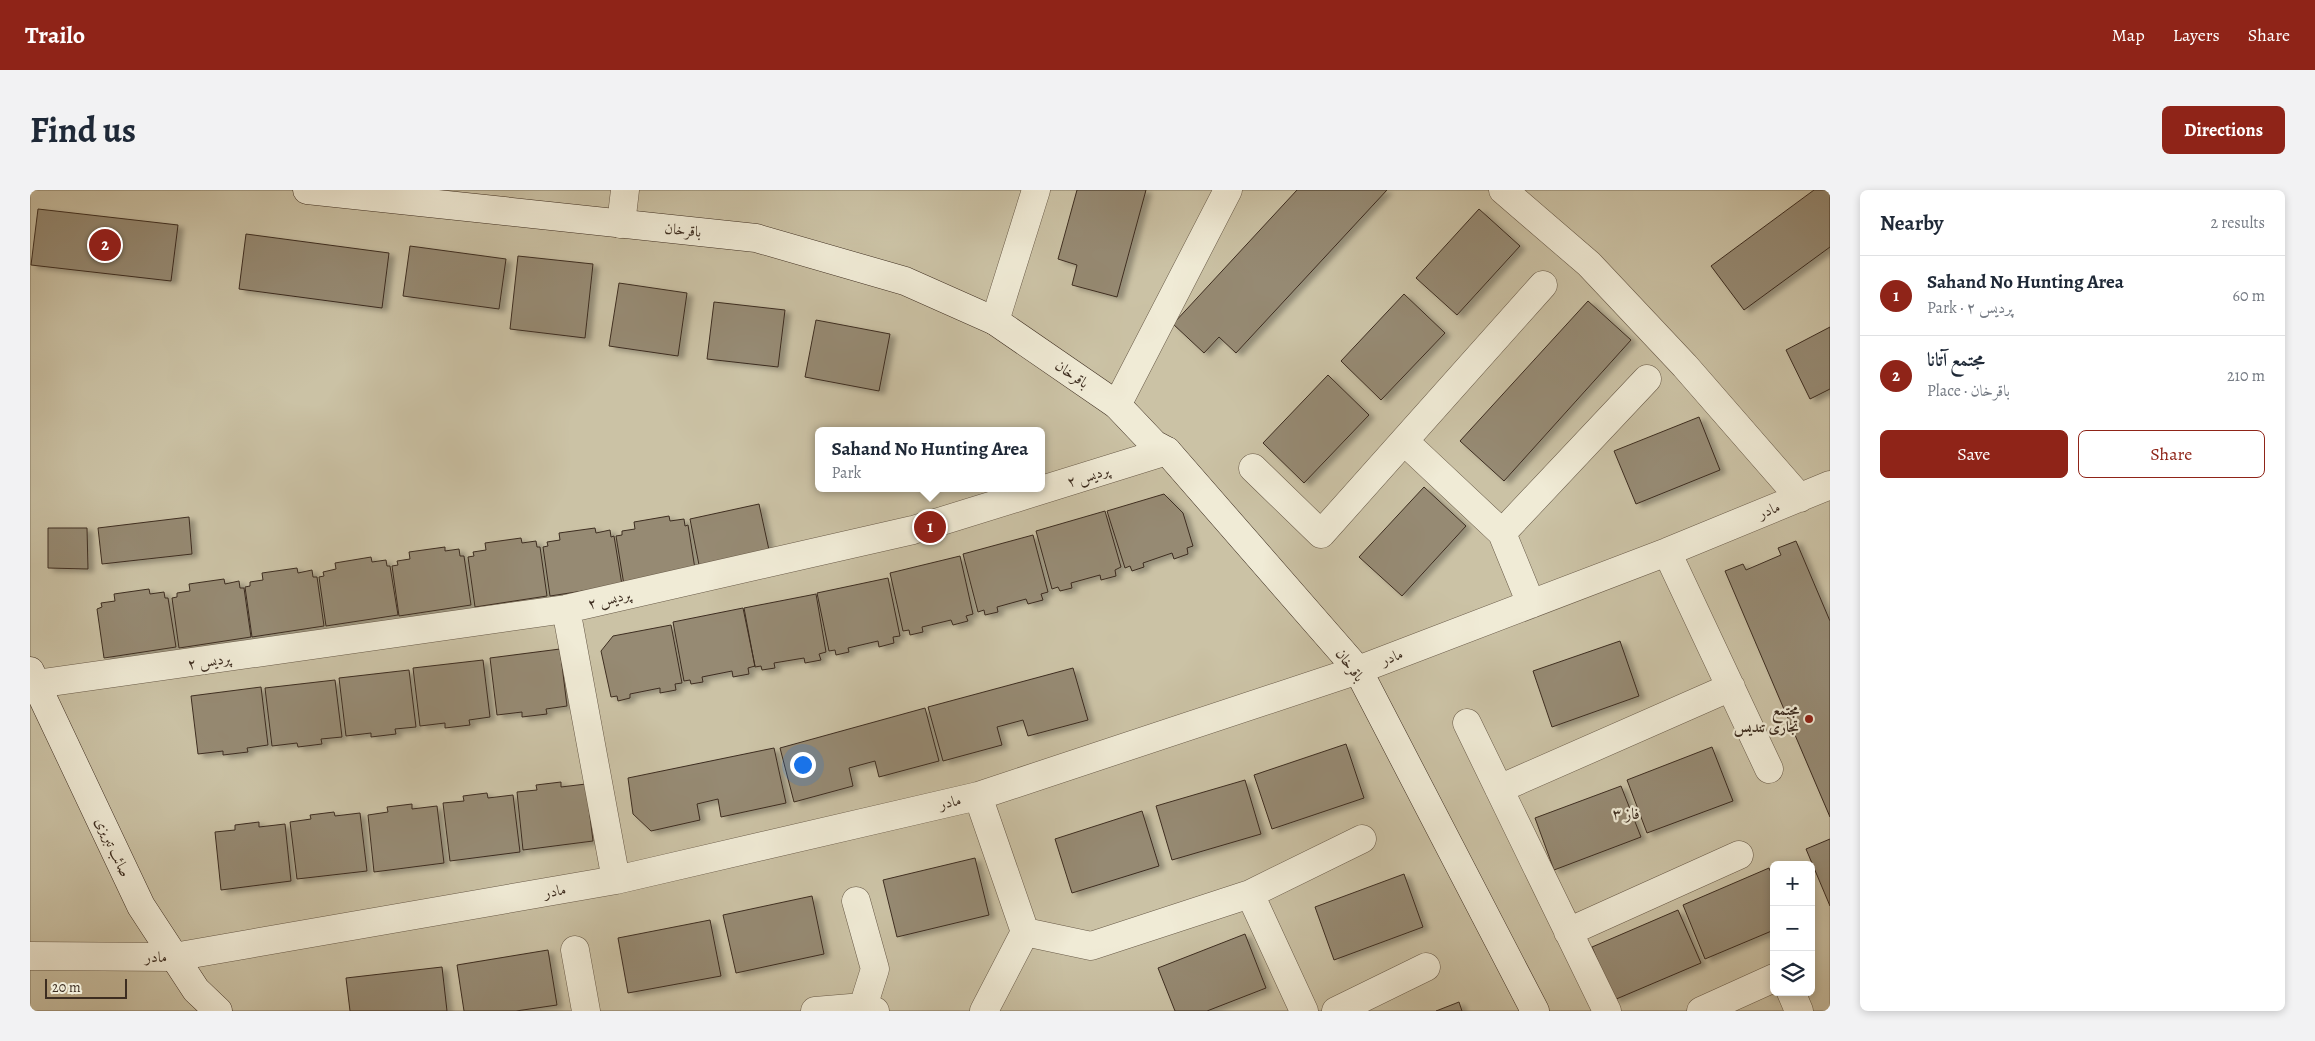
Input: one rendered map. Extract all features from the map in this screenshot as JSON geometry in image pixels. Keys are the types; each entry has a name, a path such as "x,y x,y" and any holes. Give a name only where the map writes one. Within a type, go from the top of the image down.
{"street":[{"name":"باقرخان","path":"307,190 756,238 905,281 995,321 1117,405 1154,444 1167,451 1358,670 1535,1011"},
{"path":"621,224 625,190"},
{"path":"995,321 1036,190"},
{"path":"1117,405 1228,190"},
{"path":"1503,190 1589,264 1685,366 1800,498"},
{"path":"1253,468 1321,534 1543,285"},
{"path":"1502,533 1647,379"},
{"path":"1404,441 1502,533 1532,604"},
{"name":"پردیس ۲","path":"1045,489 1167,451"},
{"name":"مادر","path":"30,956 174,957 616,880 978,796 1358,670 1666,552 1830,485"},
{"name":"پردیس ۲","path":"32,680 566,609 913,530 1035,492"},
{"path":"1666,552 1769,769"},
{"path":"566,609 616,880"},
{"name":"صائب تبریزی","path":"32,680 141,906 199,1000 218,1011"},
{"path":"1498,789 1731,687"},
{"path":"1467,724 1607,1011"},
{"path":"978,796 1025,932 984,1011"},
{"path":"1025,932 1091,946 1250,894 1362,839"},
{"path":"1568,932 1739,855"},
{"path":"1250,894 1304,1011"},
{"path":"815,1011 869,1009 875,969 856,901"},
{"path":"575,950 586,1011"},
{"path":"1336,1011 1426,967"},
{"path":"1701,1011 1770,980"},
{"path":"1793,996 1799,1011"}],"shaded area":[{"path":"30,190 1830,190 1830,1011 30,1011"}],"building":[{"path":"1077,190 1146,190 1117,297 1072,285 1077,265 1058,259"},
{"path":"1297,190 1387,190 1236,353 1219,337 1204,353 1173,324"},
{"path":"1814,190 1830,190 1830,247 1744,310 1711,266"},
{"path":"38,209 178,225 171,281 31,265"},
{"path":"1479,209 1520,246 1457,315 1416,278"},
{"path":"246,234 389,253 382,308 239,289"},
{"path":"410,246 506,259 499,309 403,296"},
{"path":"518,256 593,264 585,338 510,329"},
{"path":"619,283 687,293 678,356 609,346"},
{"path":"1404,294 1445,333 1381,400 1341,361"},
{"path":"1588,301 1631,340 1504,481 1460,441"},
{"path":"714,302 785,310 778,367 707,359"},
{"path":"816,320 890,334 879,391 805,377"},
{"path":"1830,327 1830,389 1810,399 1786,350"},
{"path":"1328,375 1369,415 1304,483 1263,443"},
{"path":"1699,417 1720,470 1636,504 1614,451"},
{"path":"1424,487 1466,526 1402,596 1359,557"},
{"path":"1164,494 1183,513 1193,546 1187,548 1188,554 1174,559 1172,553 1143,563 1144,567 1132,571 1130,566 1125,568 1107,511"},
{"path":"759,504 769,550 699,565 690,519"},
{"path":"1105,511 1121,567 1115,570 1116,576 1101,580 1100,575 1071,583 1072,588 1060,591 1058,587 1052,589 1036,531"},
{"path":"669,516 670,521 684,519 685,526 688,525 696,575 624,585 616,536 622,535 622,531 635,529 634,522"},
{"path":"189,517 192,554 102,564 98,528"},
{"path":"48,528 87,528 88,569 48,568"},
{"path":"595,528 596,533 610,530 611,537 614,536 622,585 550,596 543,547 548,546 547,542 560,540 559,533"},
{"path":"1033,535 1048,592 1041,594 1043,600 1028,604 1026,599 997,607 998,612 985,615 984,610 978,612 963,554"},
{"path":"521,538 522,543 536,541 537,547 540,547 547,596 475,607 468,557 474,556 473,552 486,550 485,543"},
{"name":"مجتمع تجاری تندیس","path":"1796,541 1830,621 1830,817 1725,571 1743,564 1746,570 1781,555 1778,548"},
{"path":"445,547 445,551 459,549 460,556 464,556 471,605 399,616 392,566 398,565 397,561 410,559 409,552"},
{"path":"960,556 973,614 966,616 968,621 953,625 951,620 922,627 923,632 910,635 909,630 903,631 890,573"},
{"path":"371,557 372,562 386,560 387,566 390,566 398,615 326,626 319,577 324,576 323,572 336,569 335,563"},
{"path":"297,568 298,573 312,570 313,577 317,577 324,626 252,637 245,587 250,586 250,582 263,580 262,573"},
{"path":"888,578 900,636 893,637 894,643 879,647 878,641 848,648 849,652 836,655 835,650 829,651 817,593"},
{"path":"224,579 225,584 239,581 240,588 244,588 251,637 179,648 172,598 177,597 177,593 190,591 189,584"},
{"path":"149,589 150,594 164,592 165,598 168,598 176,647 104,658 97,609 102,607 101,603 115,601 114,594"},
{"path":"816,594 826,652 819,654 821,660 805,663 804,658 774,663 775,668 762,670 761,666 755,667 744,608"},
{"path":"743,608 755,666 748,668 749,674 733,677 732,671 702,677 703,682 691,684 690,680 684,681 673,622"},
{"path":"671,625 682,683 675,684 676,690 660,693 660,688 630,694 630,698 618,701 617,696 611,697 601,651 613,636"},
{"path":"1620,641 1639,696 1552,727 1533,671"},
{"path":"560,649 567,706 546,709 547,714 522,717 522,712 497,715 490,658"},
{"path":"483,660 490,717 469,720 470,725 445,728 445,723 420,726 413,668"},
{"path":"1073,668 1088,720 1028,736 1023,720 997,727 1002,745 943,761 928,707"},
{"path":"409,670 416,727 395,729 396,734 371,737 371,733 346,736 339,678"},
{"path":"335,680 342,737 321,739 322,744 298,747 297,743 272,746 265,688"},
{"path":"261,687 268,745 247,748 248,752 223,755 223,751 198,754 191,696"},
{"path":"925,708 939,761 879,777 875,761 849,768 853,786 794,802 780,748"},
{"path":"1346,744 1364,798 1272,829 1254,775"},
{"path":"1712,747 1733,801 1647,833 1627,780"},
{"path":"774,748 786,803 721,817 718,799 697,804 700,820 651,831 633,814 628,778"},
{"path":"1245,780 1261,834 1172,860 1156,806"},
{"path":"561,782 561,787 586,784 593,841 523,850 517,792 537,790 536,785"},
{"path":"1621,786 1641,837 1554,870 1535,818"},
{"path":"487,793 488,798 513,795 520,852 450,861 443,803 464,801 463,796"},
{"path":"412,804 412,809 437,806 444,863 374,872 368,815 388,812 387,807"},
{"path":"1142,811 1159,866 1072,893 1055,839"},
{"path":"334,812 335,816 360,813 367,871 297,879 290,822 311,819 310,815"},
{"path":"259,822 259,827 285,824 291,881 221,890 215,832 235,830 235,825"},
{"path":"1830,839 1830,906 1815,870 1815,861 1811,861 1806,849"},
{"path":"975,858 989,915 897,937 883,880"},
{"path":"1769,868 1770,870 1770,932 1705,959 1683,905"},
{"path":"1404,874 1423,927 1334,960 1315,907"},
{"path":"812,896 824,954 736,973 723,915"},
{"path":"1678,910 1701,963 1614,1000 1592,947"},
{"path":"710,920 721,976 628,993 618,938"},
{"path":"1245,934 1266,988 1207,1011 1175,1011 1158,968"},
{"path":"548,950 557,1005 516,1011 464,1011 457,965"},
{"path":"442,967 447,1011 350,1011 346,978"},
{"path":"1459,1002 1462,1011 1436,1011"}],"place":[{"name":"مجتمع آتانا","path":"105,245"},
{"name":"Sahand No Hunting Area","path":"930,527"},
{"name":"مجتمع تجاری تندیس","path":"1809,719"}],"district":[{"name":"فاز ۳","path":"1626,814"}]}
